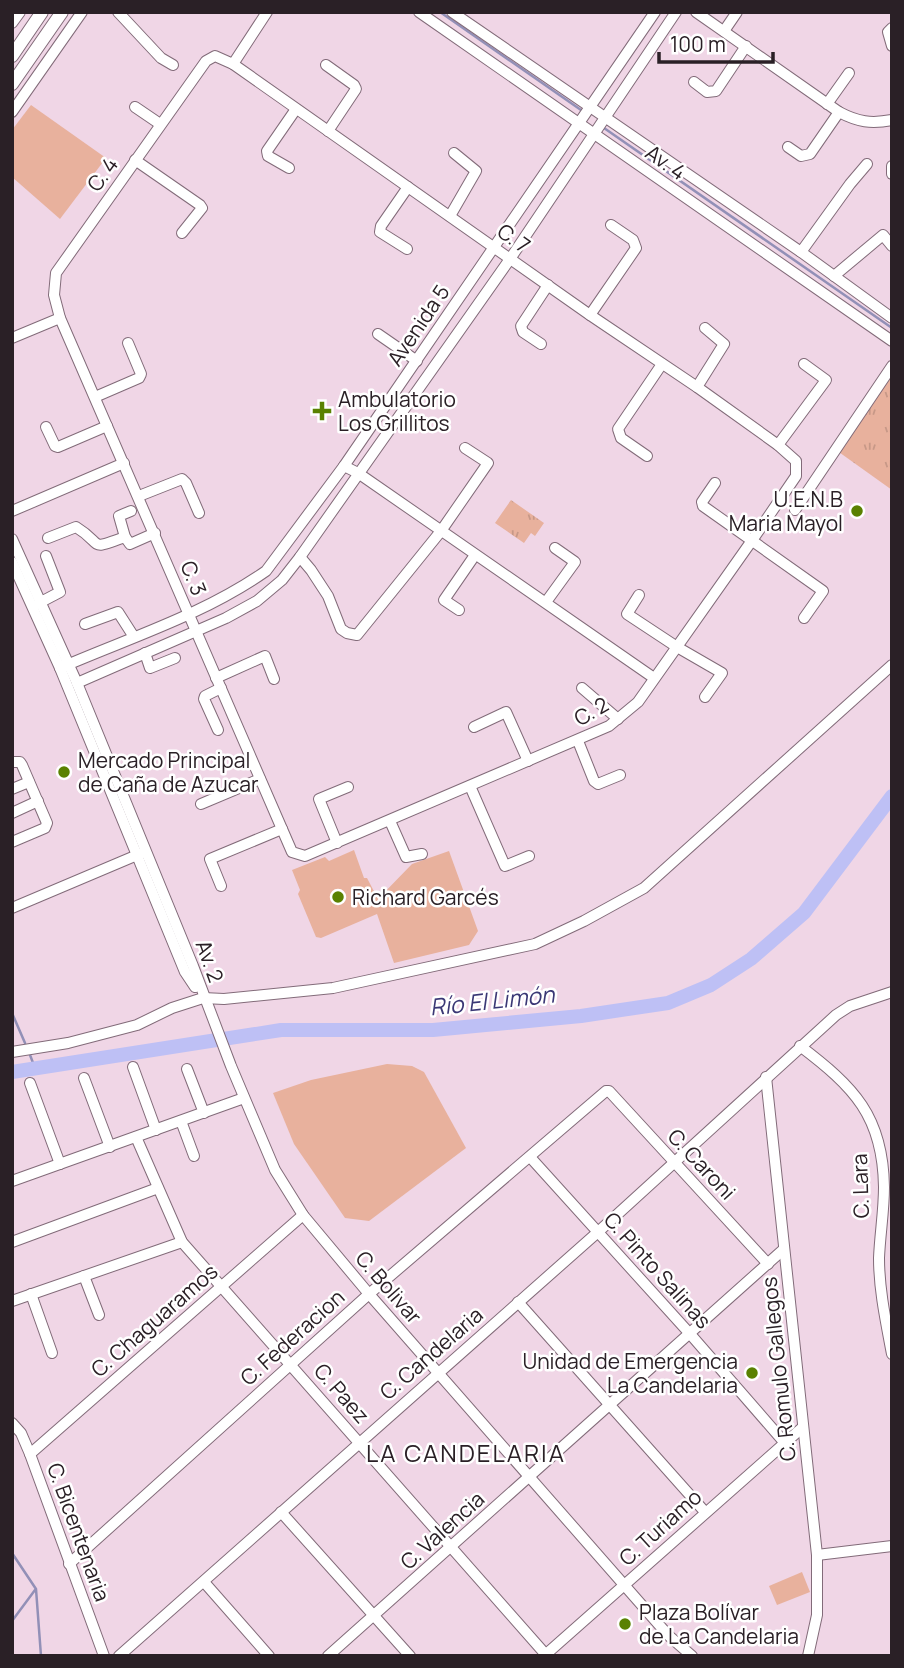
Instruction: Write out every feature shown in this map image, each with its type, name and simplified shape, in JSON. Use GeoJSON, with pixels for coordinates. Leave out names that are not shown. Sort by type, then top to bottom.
{"type":"FeatureCollection","features":[{"type":"Feature","properties":{"kind":"main road"},"geometry":{"type":"LineString","coordinates":[[12,56],[42,12]]}},
{"type":"Feature","properties":{"kind":"main road"},"geometry":{"type":"LineString","coordinates":[[12,84],[62,12]]}},
{"type":"Feature","properties":{"kind":"street"},"geometry":{"type":"LineString","coordinates":[[12,23],[20,12]]}},
{"type":"Feature","properties":{"kind":"street"},"geometry":{"type":"LineString","coordinates":[[12,111],[82,12]]}},
{"type":"Feature","properties":{"kind":"street"},"geometry":{"type":"LineString","coordinates":[[118,12],[161,58],[173,65]]}},
{"type":"Feature","properties":{"kind":"street"},"geometry":{"type":"LineString","coordinates":[[233,64],[267,12]]}},
{"type":"Feature","properties":{"kind":"street","name":"Av. 4"},"geometry":{"type":"LineString","coordinates":[[419,12],[892,341]]}},
{"type":"Feature","properties":{"kind":"street","name":"Av. 4"},"geometry":{"type":"LineString","coordinates":[[452,12],[801,252],[892,318]]}},
{"type":"Feature","properties":{"kind":"street","name":"Avenida 5"},"geometry":{"type":"LineString","coordinates":[[64,666],[188,615],[266,571],[344,467],[654,12]]}},
{"type":"Feature","properties":{"kind":"street","name":"Avenida 5"},"geometry":{"type":"LineString","coordinates":[[77,683],[226,618],[257,601],[282,580],[510,259],[676,12]]}},
{"type":"Feature","properties":{"kind":"street"},"geometry":{"type":"LineString","coordinates":[[696,12],[855,121],[871,124],[892,120]]}},
{"type":"Feature","properties":{"kind":"street"},"geometry":{"type":"LineString","coordinates":[[724,31],[737,12]]}},
{"type":"Feature","properties":{"kind":"street"},"geometry":{"type":"LineString","coordinates":[[892,28],[888,32],[892,46]]}},
{"type":"Feature","properties":{"kind":"street"},"geometry":{"type":"LineString","coordinates":[[694,82],[707,92],[716,90],[746,46]]}},
{"type":"Feature","properties":{"kind":"street","name":"C. 7"},"geometry":{"type":"LineString","coordinates":[[206,61],[215,56],[233,64],[697,387],[796,461]]}},
{"type":"Feature","properties":{"kind":"street","name":"C. 4"},"geometry":{"type":"LineString","coordinates":[[60,318],[54,295],[56,273],[206,61]]}},
{"type":"Feature","properties":{"kind":"street"},"geometry":{"type":"LineString","coordinates":[[326,65],[356,89],[328,131]]}},
{"type":"Feature","properties":{"kind":"street"},"geometry":{"type":"LineString","coordinates":[[827,104],[849,73]]}},
{"type":"Feature","properties":{"kind":"street"},"geometry":{"type":"LineString","coordinates":[[135,107],[160,124]]}},
{"type":"Feature","properties":{"kind":"street"},"geometry":{"type":"LineString","coordinates":[[289,169],[268,156],[267,152],[296,109]]}},
{"type":"Feature","properties":{"kind":"street"},"geometry":{"type":"LineString","coordinates":[[788,147],[801,156],[810,154],[839,112]]}},
{"type":"Feature","properties":{"kind":"street"},"geometry":{"type":"LineString","coordinates":[[450,216],[476,171],[454,153]]}},
{"type":"Feature","properties":{"kind":"street"},"geometry":{"type":"LineString","coordinates":[[135,160],[202,208],[182,233]]}},
{"type":"Feature","properties":{"kind":"street"},"geometry":{"type":"LineString","coordinates":[[801,252],[849,184],[867,164]]}},
{"type":"Feature","properties":{"kind":"street"},"geometry":{"type":"LineString","coordinates":[[892,166],[892,173]]}},
{"type":"Feature","properties":{"kind":"street"},"geometry":{"type":"LineString","coordinates":[[407,248],[380,232],[381,226],[408,187]]}},
{"type":"Feature","properties":{"kind":"street"},"geometry":{"type":"LineString","coordinates":[[590,315],[636,248],[634,240],[611,225]]}},
{"type":"Feature","properties":{"kind":"street"},"geometry":{"type":"LineString","coordinates":[[834,276],[883,235],[892,246]]}},
{"type":"Feature","properties":{"kind":"street"},"geometry":{"type":"LineString","coordinates":[[541,344],[523,332],[521,326],[548,285]]}},
{"type":"Feature","properties":{"kind":"street"},"geometry":{"type":"LineString","coordinates":[[12,338],[60,318]]}},
{"type":"Feature","properties":{"kind":"street","name":"C. 3"},"geometry":{"type":"LineString","coordinates":[[60,318],[292,852]]}},
{"type":"Feature","properties":{"kind":"street"},"geometry":{"type":"LineString","coordinates":[[697,387],[724,344],[705,328]]}},
{"type":"Feature","properties":{"kind":"street"},"geometry":{"type":"LineString","coordinates":[[378,334],[416,361]]}},
{"type":"Feature","properties":{"kind":"street"},"geometry":{"type":"LineString","coordinates":[[95,397],[139,378],[141,374],[128,343]]}},
{"type":"Feature","properties":{"kind":"street"},"geometry":{"type":"LineString","coordinates":[[648,456],[621,438],[618,429],[662,364]]}},
{"type":"Feature","properties":{"kind":"street"},"geometry":{"type":"LineString","coordinates":[[778,445],[826,380],[804,364]]}},
{"type":"Feature","properties":{"kind":"street"},"geometry":{"type":"LineString","coordinates":[[795,510],[892,366]]}},
{"type":"Feature","properties":{"kind":"street"},"geometry":{"type":"LineString","coordinates":[[47,427],[55,446],[58,447],[107,426]]}},
{"type":"Feature","properties":{"kind":"street"},"geometry":{"type":"LineString","coordinates":[[300,557],[312,570],[328,596],[341,629],[357,635],[441,531],[488,463],[465,448]]}},
{"type":"Feature","properties":{"kind":"street","name":"C. 2"},"geometry":{"type":"LineString","coordinates":[[292,852],[304,856],[337,843],[610,726],[638,702],[677,648],[796,476],[796,461]]}},
{"type":"Feature","properties":{"kind":"street"},"geometry":{"type":"LineString","coordinates":[[12,511],[124,463]]}},
{"type":"Feature","properties":{"kind":"street"},"geometry":{"type":"LineString","coordinates":[[344,467],[358,473],[654,678]]}},
{"type":"Feature","properties":{"kind":"street"},"geometry":{"type":"LineString","coordinates":[[139,496],[182,479],[199,513]]}},
{"type":"Feature","properties":{"kind":"street"},"geometry":{"type":"LineString","coordinates":[[715,483],[702,502],[703,506],[823,591],[804,618]]}},
{"type":"Feature","properties":{"kind":"street"},"geometry":{"type":"LineString","coordinates":[[131,511],[119,516],[130,544],[155,533]]}},
{"type":"Feature","properties":{"kind":"street"},"geometry":{"type":"LineString","coordinates":[[48,538],[76,527],[96,546],[125,537]]}},
{"type":"Feature","properties":{"kind":"street","name":"Av. 2"},"geometry":{"type":"LineString","coordinates":[[12,539],[140,853],[193,966],[203,998]]}},
{"type":"Feature","properties":{"kind":"street"},"geometry":{"type":"LineString","coordinates":[[546,602],[575,562],[555,548]]}},
{"type":"Feature","properties":{"kind":"street"},"geometry":{"type":"LineString","coordinates":[[459,610],[444,600],[475,555]]}},
{"type":"Feature","properties":{"kind":"street"},"geometry":{"type":"LineString","coordinates":[[39,603],[60,592],[46,556]]}},
{"type":"Feature","properties":{"kind":"street","name":"Av. 2"},"geometry":{"type":"LineString","coordinates":[[12,562],[64,666],[77,683],[185,972],[203,998]]}},
{"type":"Feature","properties":{"kind":"street"},"geometry":{"type":"LineString","coordinates":[[639,595],[628,614],[677,648],[722,673],[705,697]]}},
{"type":"Feature","properties":{"kind":"street"},"geometry":{"type":"LineString","coordinates":[[85,624],[117,612],[134,637]]}},
{"type":"Feature","properties":{"kind":"street"},"geometry":{"type":"LineString","coordinates":[[145,653],[150,668],[175,658]]}},
{"type":"Feature","properties":{"kind":"street"},"geometry":{"type":"LineString","coordinates":[[218,730],[204,699],[218,683],[265,656],[274,679]]}},
{"type":"Feature","properties":{"kind":"street"},"geometry":{"type":"LineString","coordinates":[[12,1052],[68,1043],[137,1025],[172,1008],[203,998],[224,999],[333,988],[535,944],[644,888],[892,664]]}},
{"type":"Feature","properties":{"kind":"street"},"geometry":{"type":"LineString","coordinates":[[582,688],[618,719]]}},
{"type":"Feature","properties":{"kind":"street"},"geometry":{"type":"LineString","coordinates":[[474,727],[506,712],[528,761]]}},
{"type":"Feature","properties":{"kind":"street"},"geometry":{"type":"LineString","coordinates":[[578,741],[594,781],[598,784],[620,775]]}},
{"type":"Feature","properties":{"kind":"street"},"geometry":{"type":"LineString","coordinates":[[12,762],[20,762],[22,765],[47,823],[45,828],[12,842]]}},
{"type":"Feature","properties":{"kind":"street"},"geometry":{"type":"LineString","coordinates":[[201,804],[260,779]]}},
{"type":"Feature","properties":{"kind":"street"},"geometry":{"type":"LineString","coordinates":[[12,789],[29,782]]}},
{"type":"Feature","properties":{"kind":"street"},"geometry":{"type":"LineString","coordinates":[[470,786],[505,866],[529,856]]}},
{"type":"Feature","properties":{"kind":"street"},"geometry":{"type":"LineString","coordinates":[[337,843],[318,799],[348,787]]}},
{"type":"Feature","properties":{"kind":"street"},"geometry":{"type":"LineString","coordinates":[[12,813],[38,801]]}},
{"type":"Feature","properties":{"kind":"street"},"geometry":{"type":"LineString","coordinates":[[390,821],[406,858],[422,854]]}},
{"type":"Feature","properties":{"kind":"street"},"geometry":{"type":"LineString","coordinates":[[221,886],[210,859],[282,829]]}},
{"type":"Feature","properties":{"kind":"street"},"geometry":{"type":"LineString","coordinates":[[12,908],[140,853]]}},
{"type":"Feature","properties":{"kind":"street"},"geometry":{"type":"LineString","coordinates":[[172,1008],[188,990],[185,972]]}},
{"type":"Feature","properties":{"kind":"street"},"geometry":{"type":"LineString","coordinates":[[766,1077],[836,1015],[850,1006],[892,992]]}},
{"type":"Feature","properties":{"kind":"street","name":"C. Bolivar"},"geometry":{"type":"LineString","coordinates":[[203,998],[275,1170],[303,1215],[668,1635],[692,1656]]}},
{"type":"Feature","properties":{"kind":"street","name":"C. Lara"},"geometry":{"type":"LineString","coordinates":[[800,1046],[848,1087],[870,1116],[876,1132],[884,1186],[880,1281],[892,1354]]}},
{"type":"Feature","properties":{"kind":"street"},"geometry":{"type":"LineString","coordinates":[[133,1067],[156,1130]]}},
{"type":"Feature","properties":{"kind":"street"},"geometry":{"type":"LineString","coordinates":[[187,1069],[204,1113]]}},
{"type":"Feature","properties":{"kind":"street"},"geometry":{"type":"LineString","coordinates":[[84,1077],[110,1147]]}},
{"type":"Feature","properties":{"kind":"street","name":"C. Candelaria"},"geometry":{"type":"LineString","coordinates":[[119,1656],[598,1232],[766,1077]]}},
{"type":"Feature","properties":{"kind":"street","name":"C. Romulo Gallegos"},"geometry":{"type":"LineString","coordinates":[[766,1077],[817,1556],[817,1615],[808,1656]]}},
{"type":"Feature","properties":{"kind":"street"},"geometry":{"type":"LineString","coordinates":[[30,1083],[60,1164]]}},
{"type":"Feature","properties":{"kind":"street","name":"C. Caroni"},"geometry":{"type":"LineString","coordinates":[[609,1091],[768,1264]]}},
{"type":"Feature","properties":{"kind":"street","name":"C. Federacion"},"geometry":{"type":"LineString","coordinates":[[69,1564],[369,1294],[609,1091]]}},
{"type":"Feature","properties":{"kind":"street"},"geometry":{"type":"LineString","coordinates":[[12,1181],[244,1098]]}},
{"type":"Feature","properties":{"kind":"street"},"geometry":{"type":"LineString","coordinates":[[181,1121],[194,1156]]}},
{"type":"Feature","properties":{"kind":"street","name":"C. Paez"},"geometry":{"type":"LineString","coordinates":[[136,1138],[182,1242],[546,1655]]}},
{"type":"Feature","properties":{"kind":"street","name":"C. Pinto Salinas"},"geometry":{"type":"LineString","coordinates":[[530,1157],[784,1442]]}},
{"type":"Feature","properties":{"kind":"street"},"geometry":{"type":"LineString","coordinates":[[12,1241],[158,1188]]}},
{"type":"Feature","properties":{"kind":"street","name":"C. Chaguaramos"},"geometry":{"type":"LineString","coordinates":[[30,1454],[303,1215]]}},
{"type":"Feature","properties":{"kind":"street"},"geometry":{"type":"LineString","coordinates":[[12,1301],[182,1242]]}},
{"type":"Feature","properties":{"kind":"street","name":"C. Valencia"},"geometry":{"type":"LineString","coordinates":[[328,1656],[691,1335],[784,1249]]}},
{"type":"Feature","properties":{"kind":"street"},"geometry":{"type":"LineString","coordinates":[[84,1276],[99,1315]]}},
{"type":"Feature","properties":{"kind":"street"},"geometry":{"type":"LineString","coordinates":[[31,1294],[52,1353]]}},
{"type":"Feature","properties":{"kind":"street"},"geometry":{"type":"LineString","coordinates":[[518,1302],[705,1512]]}},
{"type":"Feature","properties":{"kind":"street","name":"C. Bicentenaria"},"geometry":{"type":"LineString","coordinates":[[12,1423],[21,1433],[30,1454],[104,1656]]}},
{"type":"Feature","properties":{"kind":"street","name":"C. Turiamo"},"geometry":{"type":"LineString","coordinates":[[546,1655],[803,1427]]}},
{"type":"Feature","properties":{"kind":"street"},"geometry":{"type":"LineString","coordinates":[[281,1512],[410,1656]]}},
{"type":"Feature","properties":{"kind":"street"},"geometry":{"type":"LineString","coordinates":[[817,1556],[892,1546]]}},
{"type":"Feature","properties":{"kind":"street"},"geometry":{"type":"LineString","coordinates":[[204,1582],[269,1656]]}},
{"type":"Feature","properties":{"kind":"green space"},"geometry":{"type":"Polygon","coordinates":[[[31,105],[106,158],[60,219],[12,177],[12,130],[31,105]]]}},
{"type":"Feature","properties":{"kind":"green space"},"geometry":{"type":"Polygon","coordinates":[[[892,366],[892,490],[836,450],[892,366]]]}},
{"type":"Feature","properties":{"kind":"green space"},"geometry":{"type":"Polygon","coordinates":[[[511,500],[544,523],[535,536],[531,533],[524,543],[495,523],[511,500]]]}},
{"type":"Feature","properties":{"kind":"green space"},"geometry":{"type":"Polygon","coordinates":[[[354,850],[364,878],[367,878],[378,899],[412,864],[449,851],[478,931],[469,945],[394,963],[377,914],[321,938],[316,937],[298,894],[300,890],[292,870],[325,857],[329,861],[354,850]]]}},
{"type":"Feature","properties":{"kind":"green space"},"geometry":{"type":"Polygon","coordinates":[[[387,1064],[412,1066],[424,1072],[466,1148],[369,1221],[345,1218],[294,1144],[273,1093],[311,1080],[387,1064]]]}},
{"type":"Feature","properties":{"kind":"green space"},"geometry":{"type":"Polygon","coordinates":[[[802,1572],[810,1592],[777,1605],[769,1586],[802,1572]]]}},
{"type":"Feature","properties":{"kind":"waterway"},"geometry":{"type":"LineString","coordinates":[[440,12],[581,110]]}},
{"type":"Feature","properties":{"kind":"waterway"},"geometry":{"type":"LineString","coordinates":[[604,128],[892,328]]}},
{"type":"Feature","properties":{"kind":"waterway","name":"Río El Limón"},"geometry":{"type":"LineString","coordinates":[[12,1072],[281,1030],[433,1030],[581,1016],[668,1003],[711,985],[751,959],[804,913],[892,796]]}},
{"type":"Feature","properties":{"kind":"waterway"},"geometry":{"type":"LineString","coordinates":[[12,1013],[25,1043]]}},
{"type":"Feature","properties":{"kind":"waterway"},"geometry":{"type":"LineString","coordinates":[[30,1055],[35,1068]]}},
{"type":"Feature","properties":{"kind":"waterway"},"geometry":{"type":"LineString","coordinates":[[12,1553],[36,1589],[41,1656]]}},
{"type":"Feature","properties":{"kind":"waterway"},"geometry":{"type":"LineString","coordinates":[[12,1621],[35,1590]]}},
{"type":"Feature","properties":{"kind":"place","name":"Ambulatorio Los Grillitos"},"geometry":{"type":"Point","coordinates":[322,411]}},
{"type":"Feature","properties":{"kind":"place","name":"U.E.N.B Maria Mayol"},"geometry":{"type":"Point","coordinates":[857,511]}},
{"type":"Feature","properties":{"kind":"place","name":"Mercado Principal de Caña de Azucar"},"geometry":{"type":"Point","coordinates":[64,772]}},
{"type":"Feature","properties":{"kind":"place","name":"Richard Garcés"},"geometry":{"type":"Point","coordinates":[338,897]}},
{"type":"Feature","properties":{"kind":"place","name":"Unidad de Emergencia La Candelaria"},"geometry":{"type":"Point","coordinates":[752,1373]}},
{"type":"Feature","properties":{"kind":"place","name":"Plaza Bolívar de La Candelaria"},"geometry":{"type":"Point","coordinates":[625,1624]}},
{"type":"Feature","properties":{"kind":"district","name":"LA CANDELARIA"},"geometry":{"type":"Point","coordinates":[466,1452]}}]}
